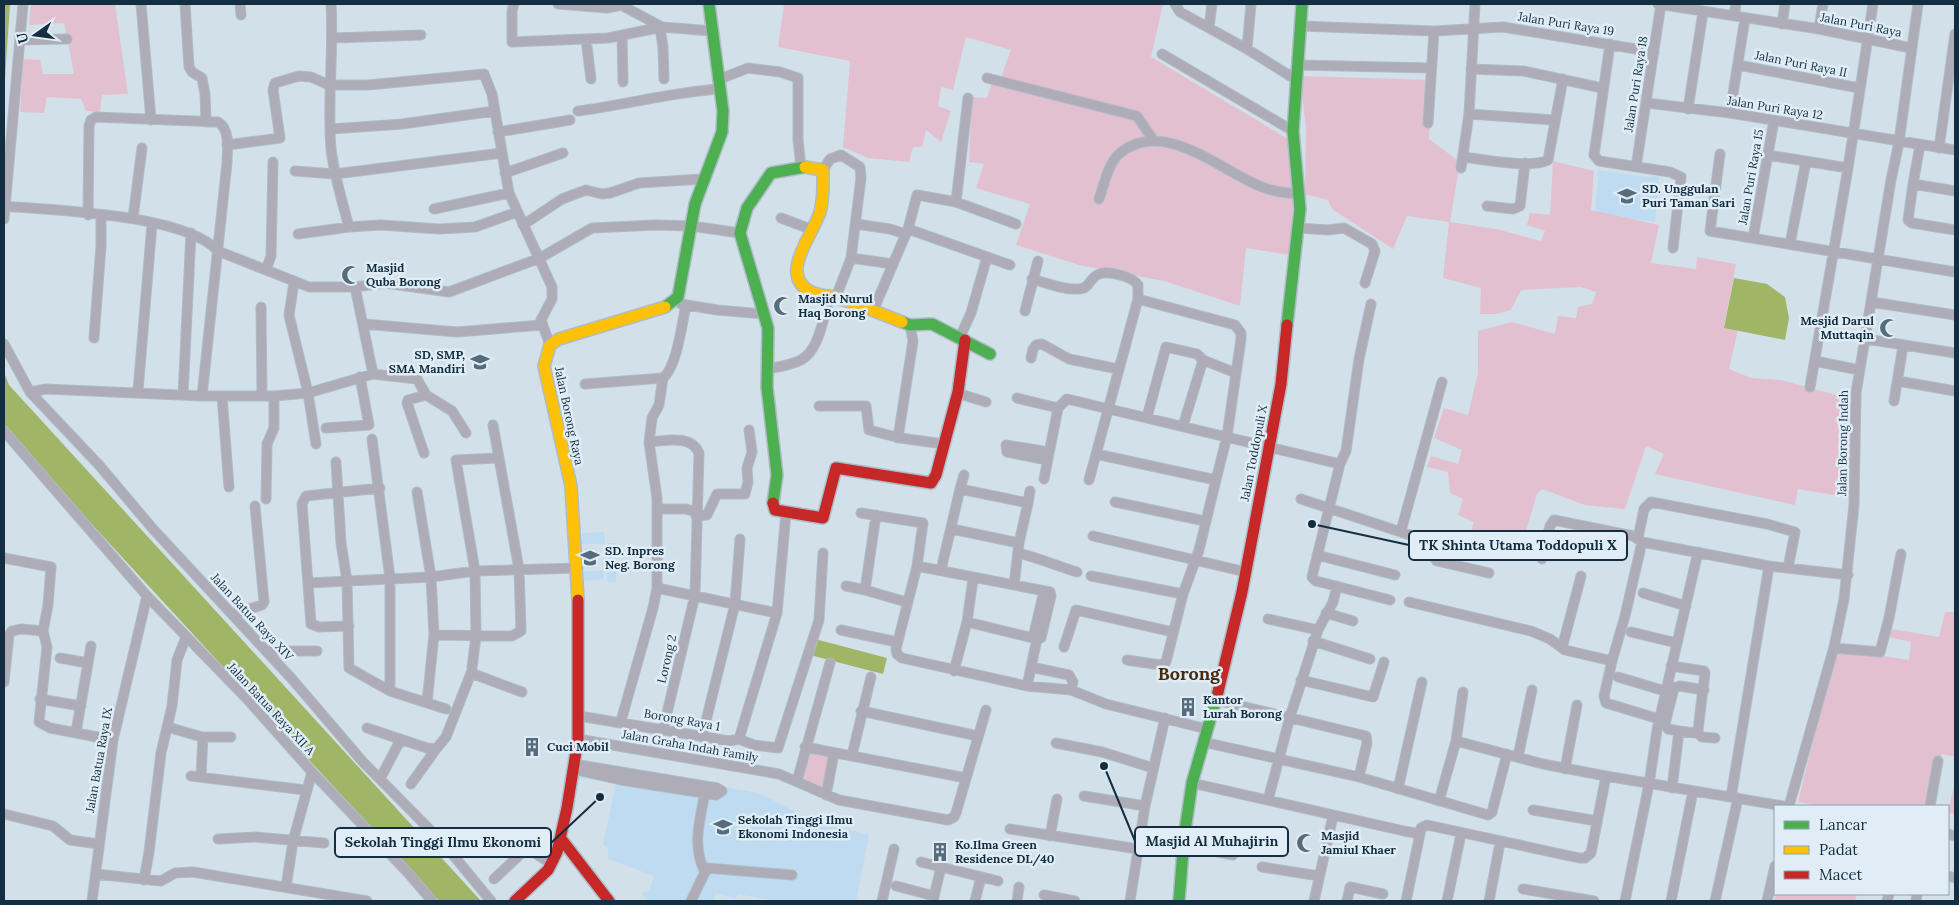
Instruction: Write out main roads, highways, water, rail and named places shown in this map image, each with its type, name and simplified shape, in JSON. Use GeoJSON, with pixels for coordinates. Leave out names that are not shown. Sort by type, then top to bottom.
{"type":"FeatureCollection","features":[{"type":"Feature","properties":{"kind":"place","name":"SD. Unggulan Puri Taman Sari"},"geometry":{"type":"Point","coordinates":[1627,196]}},
{"type":"Feature","properties":{"kind":"place","name":"Masjid Quba Borong"},"geometry":{"type":"Point","coordinates":[351,275]}},
{"type":"Feature","properties":{"kind":"place","name":"Masjid Nurul Haq Borong"},"geometry":{"type":"Point","coordinates":[783,306]}},
{"type":"Feature","properties":{"kind":"place","name":"Mesjid Darul Muttaqin"},"geometry":{"type":"Point","coordinates":[1889,328]}},
{"type":"Feature","properties":{"kind":"place","name":"SD, SMP, SMA Mandiri"},"geometry":{"type":"Point","coordinates":[480,362]}},
{"type":"Feature","properties":{"kind":"place","name":"TK Shinta Utama Toddopuli X"},"geometry":{"type":"Point","coordinates":[1312,524]}},
{"type":"Feature","properties":{"kind":"place","name":"SD. Inpres Neg. Borong"},"geometry":{"type":"Point","coordinates":[590,558]}},
{"type":"Feature","properties":{"kind":"place","name":"Kantor Lurah Borong"},"geometry":{"type":"Point","coordinates":[1188,707]}},
{"type":"Feature","properties":{"kind":"place","name":"Cuci Mobil"},"geometry":{"type":"Point","coordinates":[532,747]}},
{"type":"Feature","properties":{"kind":"place","name":"Masjid Al Muhajirin"},"geometry":{"type":"Point","coordinates":[1104,766]}},
{"type":"Feature","properties":{"kind":"place","name":"Sekolah Tinggi Ilmu Ekonomi"},"geometry":{"type":"Point","coordinates":[600,797]}},
{"type":"Feature","properties":{"kind":"place","name":"Sekolah Tinggi Ilmu Ekonomi Indonesia"},"geometry":{"type":"Point","coordinates":[723,827]}},
{"type":"Feature","properties":{"kind":"place","name":"Masjid Jamiul Khaer"},"geometry":{"type":"Point","coordinates":[1306,843]}},
{"type":"Feature","properties":{"kind":"place","name":"Ko.Ilma Green Residence DL/40"},"geometry":{"type":"Point","coordinates":[940,852]}},
{"type":"Feature","properties":{"kind":"district","name":"Borong"},"geometry":{"type":"Point","coordinates":[1189,674]}}]}
